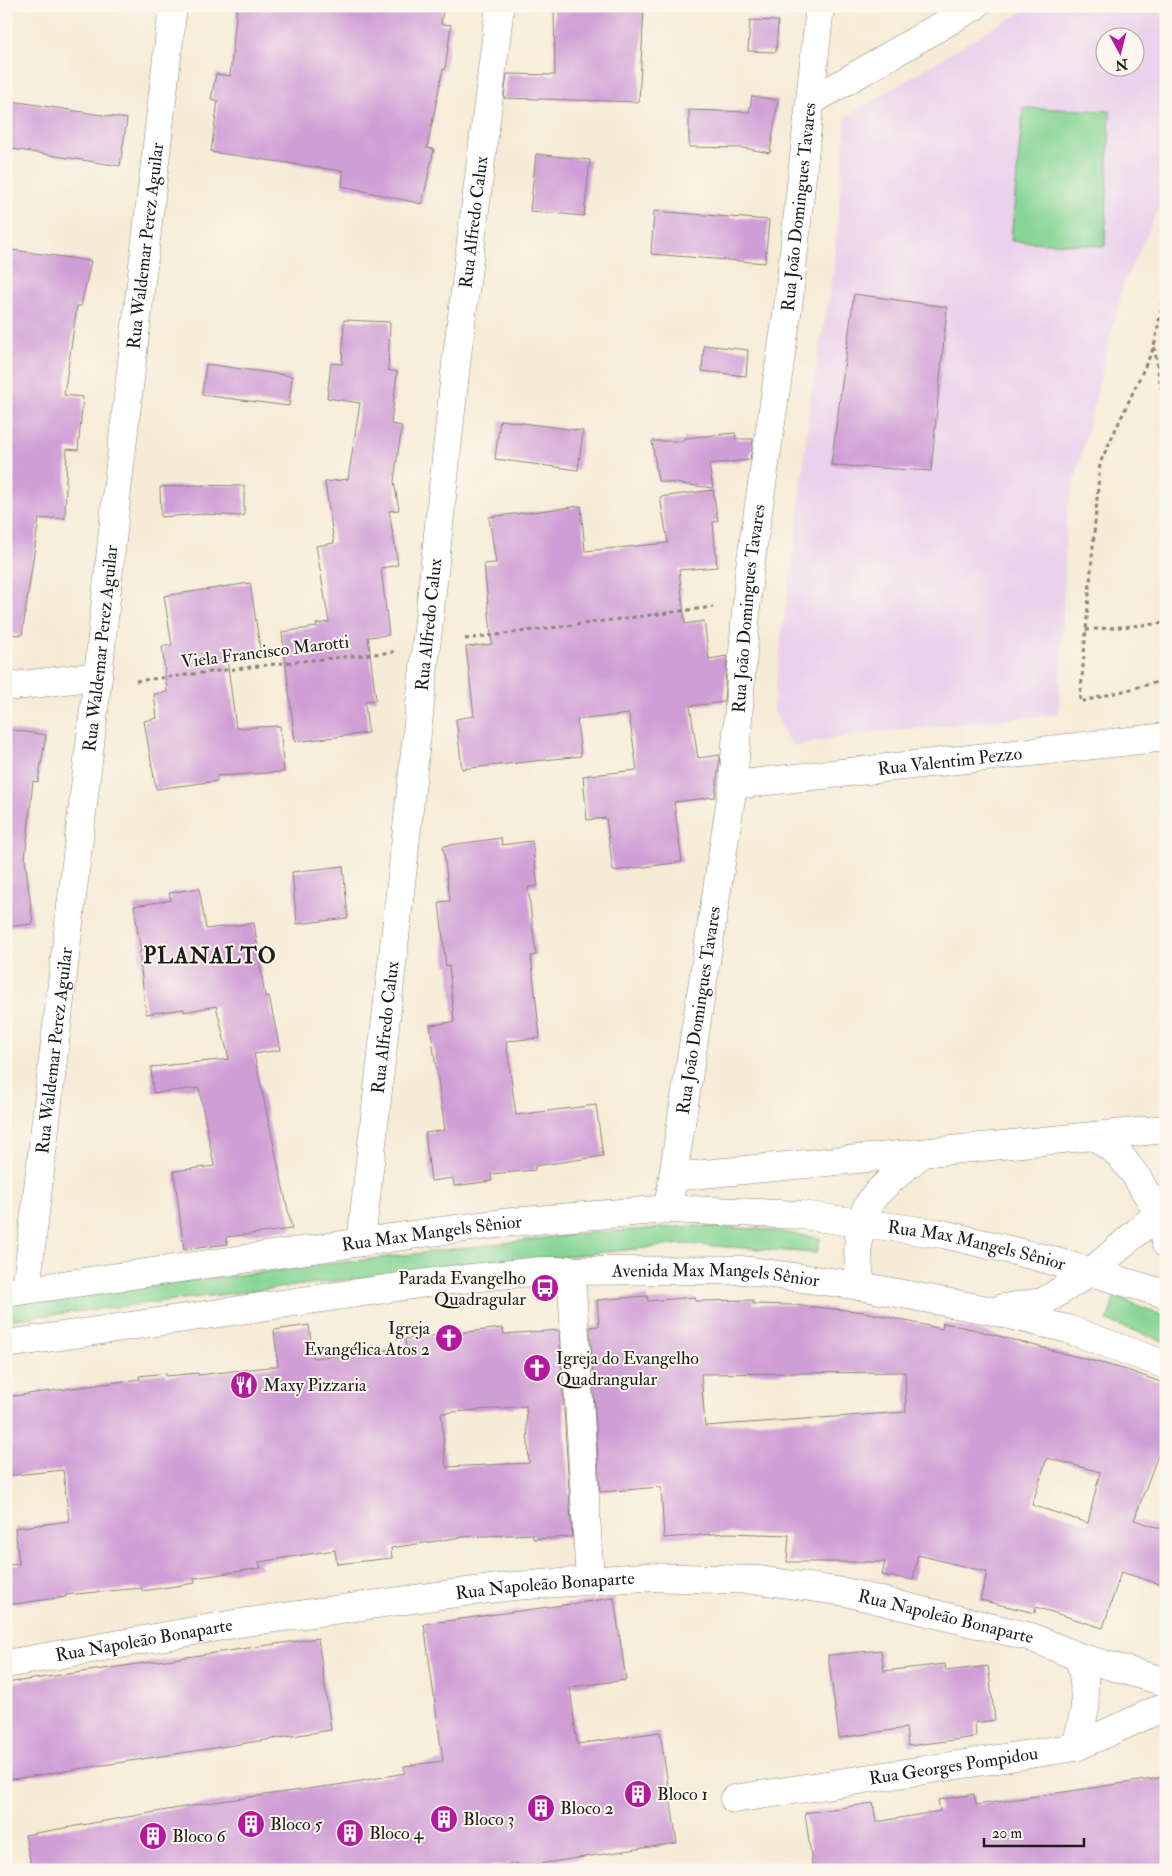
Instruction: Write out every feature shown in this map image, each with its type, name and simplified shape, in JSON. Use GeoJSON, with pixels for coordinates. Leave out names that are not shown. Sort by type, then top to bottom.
{"type":"FeatureCollection","features":[{"type":"Feature","properties":{"kind":"street","name":"Rua Waldemar Perez Aguilar"},"geometry":{"type":"LineString","coordinates":[[16,1291],[98,676],[173,6]]}},
{"type":"Feature","properties":{"kind":"street","name":"Rua Alfredo Calux"},"geometry":{"type":"LineString","coordinates":[[361,1242],[456,364],[500,6]]}},
{"type":"Feature","properties":{"kind":"street","name":"Rua João Domingues Tavares"},"geometry":{"type":"LineString","coordinates":[[668,1209],[733,785],[749,573],[788,307],[820,6]]}},
{"type":"Feature","properties":{"kind":"street"},"geometry":{"type":"LineString","coordinates":[[810,102],[976,6]]}},
{"type":"Feature","properties":{"kind":"street"},"geometry":{"type":"LineString","coordinates":[[6,687],[98,676]]}},
{"type":"Feature","properties":{"kind":"street","name":"Rua Valentim Pezzo"},"geometry":{"type":"LineString","coordinates":[[733,785],[1166,737]]}},
{"type":"Feature","properties":{"kind":"street"},"geometry":{"type":"LineString","coordinates":[[673,1177],[1166,1129]]}},
{"type":"Feature","properties":{"kind":"street"},"geometry":{"type":"LineString","coordinates":[[1094,1136],[1119,1154],[1162,1210],[1166,1244]]}},
{"type":"Feature","properties":{"kind":"street","name":"Rua Max Mangels Sênior"},"geometry":{"type":"LineString","coordinates":[[922,1153],[875,1195],[866,1208],[858,1241],[860,1286],[988,1310],[1068,1330],[1166,1365]]}},
{"type":"Feature","properties":{"kind":"street","name":"Rua Max Mangels Sênior"},"geometry":{"type":"LineString","coordinates":[[16,1291],[512,1222],[668,1209],[801,1215],[943,1234],[1092,1271],[1166,1294]]}},
{"type":"Feature","properties":{"kind":"street","name":"Rua Max Mangels Sênior"},"geometry":{"type":"LineString","coordinates":[[988,1310],[1043,1302],[1092,1271],[1162,1210]]}},
{"type":"Feature","properties":{"kind":"street"},"geometry":{"type":"LineString","coordinates":[[6,1344],[440,1281],[541,1271],[571,1270],[590,1580]]}},
{"type":"Feature","properties":{"kind":"street","name":"Avenida Max Mangels Sênior"},"geometry":{"type":"LineString","coordinates":[[571,1270],[743,1270],[860,1286]]}},
{"type":"Feature","properties":{"kind":"street","name":"Rua Napoleão Bonaparte"},"geometry":{"type":"LineString","coordinates":[[6,1664],[240,1623],[505,1587],[644,1577],[759,1580],[845,1592],[1031,1637],[1079,1657],[1166,1682]]}},
{"type":"Feature","properties":{"kind":"street"},"geometry":{"type":"LineString","coordinates":[[1076,1747],[1085,1709],[1084,1679],[1079,1657]]}},
{"type":"Feature","properties":{"kind":"street","name":"Rua Georges Pompidou"},"geometry":{"type":"LineString","coordinates":[[734,1799],[1076,1747],[1126,1726],[1166,1706]]}},
{"type":"Feature","properties":{"kind":"path"},"geometry":{"type":"LineString","coordinates":[[1166,286],[1154,347],[1100,464],[1080,702],[1166,680]]}},
{"type":"Feature","properties":{"kind":"path"},"geometry":{"type":"LineString","coordinates":[[1154,347],[1166,416]]}},
{"type":"Feature","properties":{"kind":"path"},"geometry":{"type":"LineString","coordinates":[[465,639],[713,607]]}},
{"type":"Feature","properties":{"kind":"path"},"geometry":{"type":"LineString","coordinates":[[1086,630],[1166,623]]}},
{"type":"Feature","properties":{"kind":"path","name":"Viela Francisco Marotti"},"geometry":{"type":"LineString","coordinates":[[136,681],[398,651]]}},
{"type":"Feature","properties":{"kind":"shaded area"},"geometry":{"type":"Polygon","coordinates":[[[1036,6],[1166,6],[1166,194],[1124,283],[1067,512],[1059,714],[858,734],[794,746],[784,733],[773,708],[797,531],[810,401],[833,275],[846,117],[999,24],[1036,6]]]}},
{"type":"Feature","properties":{"kind":"green space"},"geometry":{"type":"Polygon","coordinates":[[[1023,108],[1110,111],[1105,246],[1011,241],[1023,108]]]}},
{"type":"Feature","properties":{"kind":"green space"},"geometry":{"type":"Polygon","coordinates":[[[692,1226],[760,1229],[820,1238],[817,1253],[683,1244],[396,1274],[6,1320],[6,1303],[586,1233],[692,1226]]]}},
{"type":"Feature","properties":{"kind":"green space"},"geometry":{"type":"Polygon","coordinates":[[[1115,1296],[1166,1317],[1166,1342],[1107,1321],[1115,1296]]]}},
{"type":"Feature","properties":{"kind":"building"},"geometry":{"type":"Polygon","coordinates":[[[237,6],[444,6],[441,24],[451,25],[445,70],[443,69],[427,148],[434,149],[422,204],[342,186],[343,171],[211,152],[218,101],[211,99],[216,74],[230,76],[237,6]]]}},
{"type":"Feature","properties":{"kind":"building"},"geometry":{"type":"Polygon","coordinates":[[[644,8],[639,102],[504,98],[507,74],[555,75],[554,9],[644,8]]]}},
{"type":"Feature","properties":{"kind":"building"},"geometry":{"type":"Polygon","coordinates":[[[750,20],[778,21],[776,52],[748,51],[750,20]]]}},
{"type":"Feature","properties":{"kind":"building"},"geometry":{"type":"Polygon","coordinates":[[[752,96],[778,100],[770,153],[743,148],[689,147],[689,110],[749,112],[752,96]]]}},
{"type":"Feature","properties":{"kind":"building"},"geometry":{"type":"Polygon","coordinates":[[[6,100],[127,119],[120,166],[6,148],[6,100]]]}},
{"type":"Feature","properties":{"kind":"building"},"geometry":{"type":"Polygon","coordinates":[[[536,154],[590,160],[584,216],[530,211],[536,154]]]}},
{"type":"Feature","properties":{"kind":"building"},"geometry":{"type":"Polygon","coordinates":[[[654,211],[769,220],[765,263],[651,254],[654,211]]]}},
{"type":"Feature","properties":{"kind":"building"},"geometry":{"type":"Polygon","coordinates":[[[6,249],[91,261],[81,306],[77,306],[64,395],[83,397],[78,450],[67,449],[65,518],[39,519],[22,635],[6,634],[6,249]]]}},
{"type":"Feature","properties":{"kind":"building"},"geometry":{"type":"Polygon","coordinates":[[[854,294],[947,307],[931,471],[831,465],[854,294]]]}},
{"type":"Feature","properties":{"kind":"building"},"geometry":{"type":"Polygon","coordinates":[[[344,320],[390,322],[388,370],[397,372],[391,424],[402,426],[394,481],[399,510],[389,511],[398,565],[381,568],[389,635],[368,637],[376,700],[365,701],[368,733],[295,742],[282,632],[317,627],[316,624],[329,622],[316,546],[334,543],[325,482],[348,479],[360,403],[327,398],[331,363],[342,364],[344,320]]]}},
{"type":"Feature","properties":{"kind":"building"},"geometry":{"type":"Polygon","coordinates":[[[704,345],[748,350],[746,376],[702,371],[704,345]]]}},
{"type":"Feature","properties":{"kind":"building"},"geometry":{"type":"Polygon","coordinates":[[[206,364],[292,376],[289,406],[202,395],[206,364]]]}},
{"type":"Feature","properties":{"kind":"building"},"geometry":{"type":"Polygon","coordinates":[[[500,420],[583,431],[578,470],[495,459],[500,420]]]}},
{"type":"Feature","properties":{"kind":"building"},"geometry":{"type":"Polygon","coordinates":[[[735,433],[736,439],[753,439],[750,460],[709,464],[713,488],[658,481],[652,441],[684,441],[684,438],[735,433]]]}},
{"type":"Feature","properties":{"kind":"building"},"geometry":{"type":"Polygon","coordinates":[[[194,485],[244,486],[244,516],[203,514],[161,517],[160,487],[194,485]]]}},
{"type":"Feature","properties":{"kind":"building"},"geometry":{"type":"Polygon","coordinates":[[[713,490],[718,521],[713,522],[717,567],[679,570],[685,624],[704,621],[709,659],[727,656],[724,702],[690,706],[698,758],[720,755],[715,797],[674,802],[682,862],[613,871],[606,818],[587,820],[583,776],[637,770],[629,714],[577,720],[581,756],[462,769],[456,719],[474,716],[466,647],[492,644],[484,564],[496,563],[489,517],[581,506],[585,551],[668,543],[660,497],[713,490]]]}},
{"type":"Feature","properties":{"kind":"building"},"geometry":{"type":"Polygon","coordinates":[[[250,583],[261,654],[227,659],[236,728],[280,726],[284,772],[217,776],[217,781],[156,789],[144,721],[157,718],[154,694],[167,692],[162,646],[172,645],[164,596],[250,583]]]}},
{"type":"Feature","properties":{"kind":"building"},"geometry":{"type":"Polygon","coordinates":[[[6,729],[46,735],[38,782],[33,781],[25,859],[33,924],[6,927],[6,729]]]}},
{"type":"Feature","properties":{"kind":"building"},"geometry":{"type":"Polygon","coordinates":[[[501,838],[502,845],[532,841],[538,886],[528,887],[536,955],[531,956],[540,1038],[506,1041],[516,1115],[596,1105],[603,1156],[535,1166],[535,1170],[491,1174],[492,1181],[454,1186],[453,1178],[431,1181],[425,1133],[445,1130],[430,1025],[454,1022],[449,965],[446,966],[439,902],[450,901],[443,846],[501,838]]]}},
{"type":"Feature","properties":{"kind":"building"},"geometry":{"type":"Polygon","coordinates":[[[343,866],[348,918],[297,924],[292,872],[343,866]]]}},
{"type":"Feature","properties":{"kind":"building"},"geometry":{"type":"Polygon","coordinates":[[[199,888],[206,929],[254,923],[265,997],[269,996],[280,1050],[254,1054],[292,1229],[226,1237],[227,1244],[184,1250],[174,1171],[214,1166],[199,1088],[153,1093],[151,1067],[229,1059],[216,1006],[184,1012],[184,1009],[146,1014],[139,952],[141,952],[134,906],[171,900],[169,893],[199,888]]]}},
{"type":"Feature","properties":{"kind":"building"},"geometry":{"type":"Polygon","coordinates":[[[647,1296],[648,1301],[695,1297],[696,1301],[753,1300],[753,1304],[794,1305],[865,1312],[942,1329],[943,1323],[1127,1370],[1166,1384],[1166,1433],[1134,1520],[1166,1530],[1166,1586],[1121,1572],[1103,1628],[1036,1607],[1035,1613],[980,1600],[987,1572],[918,1555],[913,1580],[882,1575],[885,1562],[787,1562],[789,1535],[727,1533],[664,1538],[661,1487],[600,1492],[590,1327],[599,1326],[597,1300],[647,1296]],[[905,1372],[701,1374],[705,1426],[906,1412],[905,1372]],[[1047,1458],[1032,1505],[1088,1523],[1100,1472],[1047,1458]]]}},
{"type":"Feature","properties":{"kind":"building"},"geometry":{"type":"Polygon","coordinates":[[[309,1325],[313,1358],[406,1348],[405,1339],[503,1328],[504,1334],[559,1330],[572,1537],[533,1539],[533,1534],[462,1537],[391,1548],[392,1558],[337,1564],[335,1550],[259,1562],[261,1568],[194,1578],[195,1583],[142,1591],[142,1588],[65,1595],[66,1597],[6,1605],[6,1565],[19,1564],[15,1528],[69,1521],[63,1470],[6,1476],[6,1397],[140,1379],[139,1376],[166,1373],[166,1376],[198,1373],[198,1375],[278,1366],[274,1330],[309,1325]],[[526,1406],[441,1413],[446,1467],[529,1463],[526,1406]]]}},
{"type":"Feature","properties":{"kind":"building"},"geometry":{"type":"Polygon","coordinates":[[[614,1598],[626,1680],[570,1687],[577,1744],[660,1732],[677,1843],[518,1867],[517,1863],[470,1870],[32,1870],[25,1835],[207,1803],[344,1784],[405,1773],[404,1766],[443,1761],[424,1624],[614,1598]]]}},
{"type":"Feature","properties":{"kind":"building"},"geometry":{"type":"Polygon","coordinates":[[[318,1638],[331,1730],[6,1780],[6,1683],[318,1638]]]}},
{"type":"Feature","properties":{"kind":"building"},"geometry":{"type":"Polygon","coordinates":[[[881,1650],[884,1671],[945,1664],[946,1671],[988,1666],[995,1720],[975,1723],[976,1737],[908,1746],[906,1728],[839,1738],[828,1655],[881,1650]]]}},
{"type":"Feature","properties":{"kind":"building"},"geometry":{"type":"Polygon","coordinates":[[[1166,1777],[1166,1870],[813,1870],[805,1813],[873,1803],[876,1822],[940,1811],[938,1800],[974,1794],[976,1805],[1166,1777]]]}},
{"type":"Feature","properties":{"kind":"place","name":"Parada Evangelho Quadragular"},"geometry":{"type":"Point","coordinates":[545,1288]}},
{"type":"Feature","properties":{"kind":"place","name":"Igreja Evangélica Atos 2"},"geometry":{"type":"Point","coordinates":[449,1338]}},
{"type":"Feature","properties":{"kind":"place","name":"Igreja do Evangelho Quadrangular"},"geometry":{"type":"Point","coordinates":[537,1368]}},
{"type":"Feature","properties":{"kind":"place","name":"Maxy Pizzaria"},"geometry":{"type":"Point","coordinates":[244,1385]}},
{"type":"Feature","properties":{"kind":"place","name":"Bloco 1"},"geometry":{"type":"Point","coordinates":[638,1794]}},
{"type":"Feature","properties":{"kind":"place","name":"Bloco 2"},"geometry":{"type":"Point","coordinates":[541,1808]}},
{"type":"Feature","properties":{"kind":"place","name":"Bloco 3"},"geometry":{"type":"Point","coordinates":[444,1819]}},
{"type":"Feature","properties":{"kind":"place","name":"Bloco 5"},"geometry":{"type":"Point","coordinates":[251,1824]}},
{"type":"Feature","properties":{"kind":"place","name":"Bloco 4"},"geometry":{"type":"Point","coordinates":[350,1833]}},
{"type":"Feature","properties":{"kind":"place","name":"Bloco 6"},"geometry":{"type":"Point","coordinates":[153,1836]}},
{"type":"Feature","properties":{"kind":"district","name":"PLANALTO"},"geometry":{"type":"Point","coordinates":[210,956]}}]}
